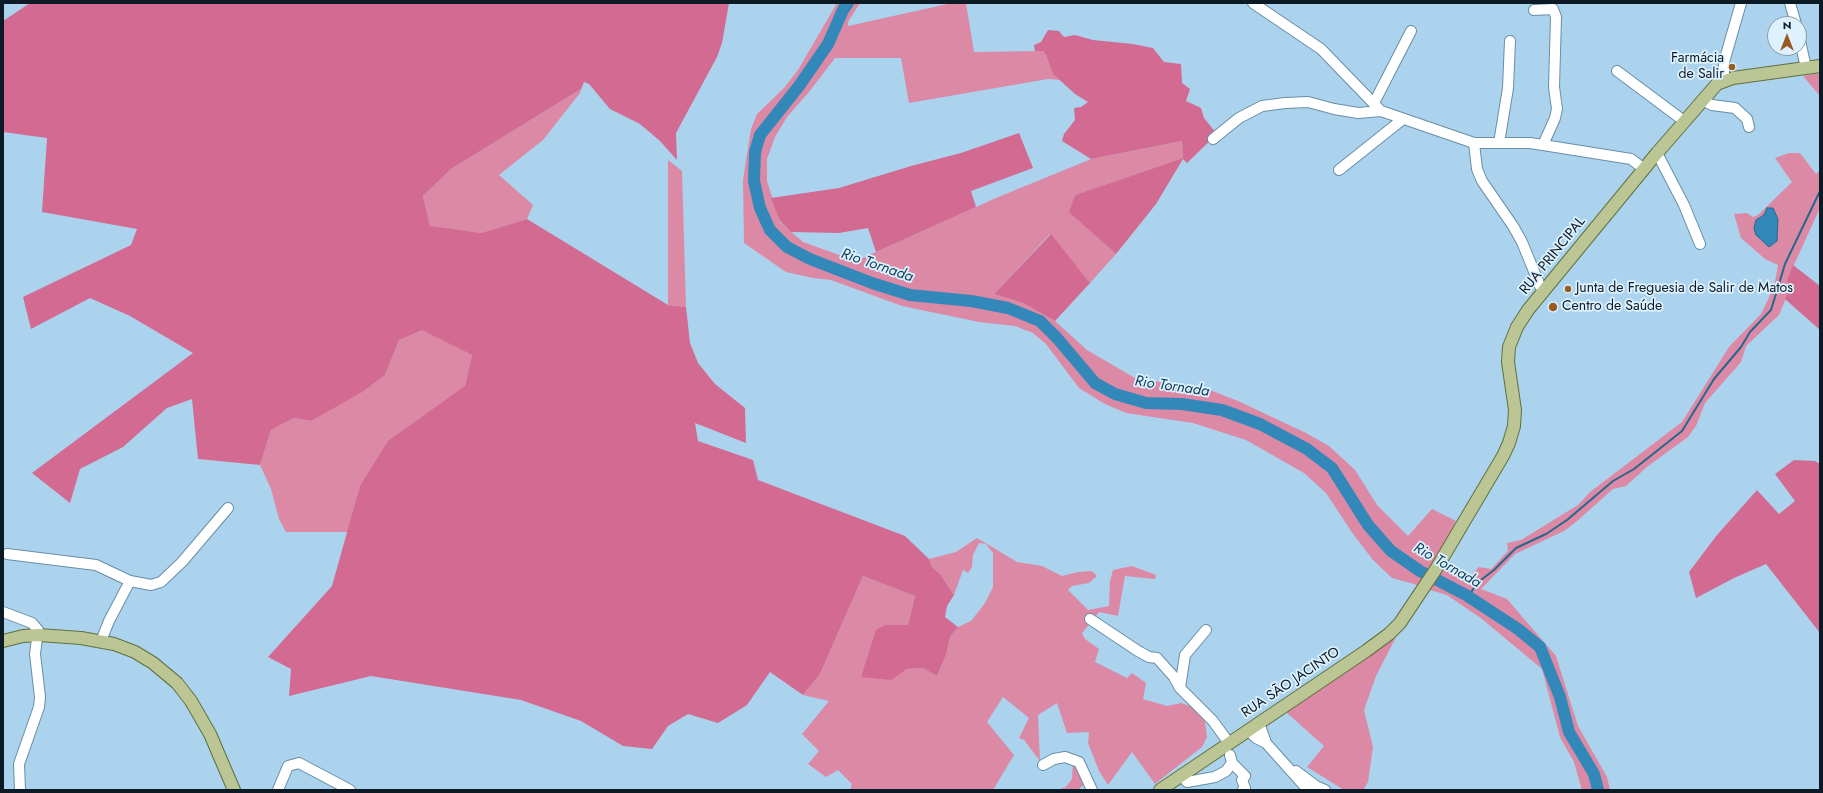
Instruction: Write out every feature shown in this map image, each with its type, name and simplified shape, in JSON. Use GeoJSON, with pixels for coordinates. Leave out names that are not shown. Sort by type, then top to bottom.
{"type":"FeatureCollection","features":[{"type":"Feature","properties":{"kind":"main road"},"geometry":{"type":"LineString","coordinates":[[1724,80],[1820,66]]}},
{"type":"Feature","properties":{"kind":"main road","name":"RUA PRINCIPAL"},"geometry":{"type":"LineString","coordinates":[[1424,587],[1503,456],[1509,443],[1514,426],[1515,410],[1508,362],[1509,347],[1517,326],[1544,290],[1657,153],[1712,89],[1724,80]]}},
{"type":"Feature","properties":{"kind":"main road","name":"RUA SÃO JACINTO"},"geometry":{"type":"LineString","coordinates":[[1160,790],[1181,775],[1230,754],[1248,730],[1389,634],[1400,623],[1424,587]]}},
{"type":"Feature","properties":{"kind":"main road"},"geometry":{"type":"LineString","coordinates":[[3,641],[23,636],[39,635],[100,641],[135,652],[152,663],[177,683],[191,701],[204,722],[234,790]]}},
{"type":"Feature","properties":{"kind":"street"},"geometry":{"type":"LineString","coordinates":[[1253,3],[1321,49],[1381,111]]}},
{"type":"Feature","properties":{"kind":"street"},"geometry":{"type":"LineString","coordinates":[[1724,80],[1724,62],[1742,3]]}},
{"type":"Feature","properties":{"kind":"street"},"geometry":{"type":"LineString","coordinates":[[1790,3],[1794,16]]}},
{"type":"Feature","properties":{"kind":"street"},"geometry":{"type":"LineString","coordinates":[[1534,10],[1553,9],[1556,17],[1554,87],[1557,109],[1555,118],[1543,145]]}},
{"type":"Feature","properties":{"kind":"street"},"geometry":{"type":"LineString","coordinates":[[1374,103],[1411,31]]}},
{"type":"Feature","properties":{"kind":"street"},"geometry":{"type":"LineString","coordinates":[[1498,143],[1508,88],[1510,41]]}},
{"type":"Feature","properties":{"kind":"street"},"geometry":{"type":"LineString","coordinates":[[1803,56],[1806,68]]}},
{"type":"Feature","properties":{"kind":"street"},"geometry":{"type":"LineString","coordinates":[[1617,71],[1684,121]]}},
{"type":"Feature","properties":{"kind":"street"},"geometry":{"type":"LineString","coordinates":[[1702,100],[1708,104],[1735,108],[1747,119],[1749,127]]}},
{"type":"Feature","properties":{"kind":"street"},"geometry":{"type":"LineString","coordinates":[[1213,138],[1239,118],[1262,106],[1285,102],[1308,102],[1334,110],[1358,113],[1381,111],[1474,143],[1543,145],[1631,159],[1644,169]]}},
{"type":"Feature","properties":{"kind":"street"},"geometry":{"type":"LineString","coordinates":[[1339,170],[1403,119]]}},
{"type":"Feature","properties":{"kind":"street"},"geometry":{"type":"LineString","coordinates":[[1474,143],[1477,169],[1482,181],[1513,226],[1522,242],[1540,286],[1544,290]]}},
{"type":"Feature","properties":{"kind":"street"},"geometry":{"type":"LineString","coordinates":[[1657,153],[1684,205],[1700,244]]}},
{"type":"Feature","properties":{"kind":"street"},"geometry":{"type":"LineString","coordinates":[[7,554],[96,565],[130,581],[150,585],[161,582],[182,562],[228,508]]}},
{"type":"Feature","properties":{"kind":"street"},"geometry":{"type":"LineString","coordinates":[[100,641],[108,621],[130,581]]}},
{"type":"Feature","properties":{"kind":"street"},"geometry":{"type":"LineString","coordinates":[[3,612],[32,623],[37,628],[39,635],[34,654],[40,697],[39,707],[19,764],[20,790]]}},
{"type":"Feature","properties":{"kind":"street"},"geometry":{"type":"LineString","coordinates":[[1090,619],[1138,651],[1149,657],[1158,658],[1174,677],[1180,688],[1212,721],[1230,754],[1245,776],[1242,780],[1245,788],[1243,790]]}},
{"type":"Feature","properties":{"kind":"street"},"geometry":{"type":"LineString","coordinates":[[1180,688],[1185,655],[1206,630]]}},
{"type":"Feature","properties":{"kind":"street"},"geometry":{"type":"LineString","coordinates":[[1258,723],[1266,743],[1308,790]]}},
{"type":"Feature","properties":{"kind":"street"},"geometry":{"type":"LineString","coordinates":[[1248,730],[1256,738],[1266,743]]}},
{"type":"Feature","properties":{"kind":"street"},"geometry":{"type":"LineString","coordinates":[[1181,775],[1187,782],[1215,777],[1226,771],[1230,754]]}},
{"type":"Feature","properties":{"kind":"street"},"geometry":{"type":"LineString","coordinates":[[1043,765],[1054,759],[1065,757],[1079,762],[1092,790]]}},
{"type":"Feature","properties":{"kind":"street"},"geometry":{"type":"LineString","coordinates":[[278,790],[288,766],[298,762],[350,790]]}},
{"type":"Feature","properties":{"kind":"street"},"geometry":{"type":"LineString","coordinates":[[1291,771],[1295,770],[1299,772],[1316,786],[1325,790]]}},
{"type":"Feature","properties":{"kind":"shaded area"},"geometry":{"type":"Polygon","coordinates":[[[30,3],[729,3],[722,43],[717,57],[676,133],[677,160],[660,141],[640,124],[610,109],[589,84],[584,82],[581,89],[451,169],[423,196],[430,226],[481,233],[527,219],[668,305],[686,307],[690,343],[698,363],[715,384],[745,408],[746,443],[695,423],[698,441],[753,460],[758,480],[905,536],[929,559],[932,567],[940,574],[954,595],[947,606],[945,617],[958,627],[950,637],[946,655],[937,676],[923,668],[907,669],[891,680],[861,677],[876,630],[885,625],[908,625],[915,596],[863,576],[820,674],[803,695],[770,672],[747,705],[718,723],[688,714],[668,726],[652,749],[623,746],[581,721],[521,700],[371,676],[289,696],[291,669],[268,657],[332,586],[360,486],[388,441],[465,386],[472,355],[422,330],[399,340],[385,375],[362,392],[311,421],[294,418],[271,430],[260,465],[198,459],[192,399],[167,408],[123,447],[80,469],[70,503],[32,473],[193,353],[130,316],[90,298],[31,329],[23,297],[131,245],[137,229],[42,212],[47,138],[3,132],[3,21],[30,3]]]}},
{"type":"Feature","properties":{"kind":"shaded area"},"geometry":{"type":"Polygon","coordinates":[[[837,3],[860,3],[848,22],[848,26],[952,3],[966,3],[974,52],[1043,51],[1053,74],[1060,80],[1048,79],[909,103],[901,58],[835,58],[809,92],[787,117],[775,137],[767,159],[767,181],[780,222],[803,242],[856,261],[996,198],[1091,159],[1182,141],[1183,158],[1075,195],[1070,212],[1116,254],[1090,283],[1050,234],[994,294],[1023,303],[1055,321],[1087,350],[1135,378],[1210,390],[1238,401],[1306,433],[1329,446],[1355,470],[1377,505],[1408,536],[1432,509],[1456,521],[1421,586],[1392,578],[1373,560],[1353,534],[1326,493],[1304,473],[1246,440],[1193,423],[1126,413],[1105,404],[1079,388],[1046,344],[1033,333],[1015,326],[979,322],[902,306],[831,280],[786,272],[744,243],[743,180],[751,129],[757,114],[784,88],[798,70],[837,3]]]}},
{"type":"Feature","properties":{"kind":"shaded area"},"geometry":{"type":"Polygon","coordinates":[[[1048,30],[1059,31],[1064,37],[1075,35],[1093,40],[1133,44],[1153,48],[1164,62],[1181,64],[1182,83],[1190,89],[1186,101],[1201,108],[1204,118],[1217,134],[1187,163],[1183,159],[1156,204],[1116,254],[1069,212],[1075,195],[1183,158],[1182,141],[1091,159],[1062,141],[1064,134],[1075,120],[1074,108],[1081,107],[1088,102],[1075,94],[1053,74],[1043,51],[1035,51],[1034,45],[1041,42],[1048,30]]]}},
{"type":"Feature","properties":{"kind":"shaded area"},"geometry":{"type":"Polygon","coordinates":[[[1820,73],[1820,96],[1803,76],[1820,73]]]}},
{"type":"Feature","properties":{"kind":"shaded area"},"geometry":{"type":"Polygon","coordinates":[[[584,82],[580,93],[543,140],[499,175],[533,205],[527,219],[481,233],[430,227],[423,196],[451,169],[581,89],[584,82]]]}},
{"type":"Feature","properties":{"kind":"shaded area"},"geometry":{"type":"Polygon","coordinates":[[[1019,133],[1033,168],[971,191],[976,207],[876,252],[868,228],[839,233],[791,232],[780,221],[771,198],[839,188],[911,166],[961,153],[1019,133]]]}},
{"type":"Feature","properties":{"kind":"shaded area"},"geometry":{"type":"Polygon","coordinates":[[[1789,153],[1800,153],[1816,174],[1820,170],[1820,208],[1787,280],[1789,291],[1779,315],[1746,346],[1741,362],[1705,403],[1696,426],[1688,437],[1648,466],[1626,486],[1613,489],[1564,531],[1515,554],[1481,589],[1507,599],[1556,656],[1578,726],[1607,777],[1610,790],[1582,790],[1574,762],[1560,737],[1542,669],[1482,619],[1447,595],[1427,589],[1442,566],[1472,586],[1472,574],[1479,567],[1491,569],[1508,551],[1507,543],[1521,540],[1578,505],[1590,492],[1682,422],[1729,347],[1761,314],[1774,287],[1778,265],[1765,259],[1741,238],[1734,214],[1747,213],[1753,217],[1758,215],[1792,182],[1775,158],[1789,153]]]}},
{"type":"Feature","properties":{"kind":"shaded area"},"geometry":{"type":"Polygon","coordinates":[[[668,160],[682,171],[686,307],[668,305],[668,160]]]}},
{"type":"Feature","properties":{"kind":"shaded area"},"geometry":{"type":"Polygon","coordinates":[[[1051,234],[1090,283],[1055,321],[1023,303],[994,294],[1051,234]]]}},
{"type":"Feature","properties":{"kind":"shaded area"},"geometry":{"type":"Polygon","coordinates":[[[1793,265],[1820,286],[1820,330],[1785,299],[1789,291],[1787,280],[1793,265]]]}},
{"type":"Feature","properties":{"kind":"shaded area"},"geometry":{"type":"Polygon","coordinates":[[[422,329],[472,355],[465,386],[360,486],[348,532],[286,532],[279,519],[271,489],[260,465],[271,430],[294,418],[311,421],[385,375],[399,340],[422,329]]]}},
{"type":"Feature","properties":{"kind":"shaded area"},"geometry":{"type":"Polygon","coordinates":[[[1794,460],[1815,461],[1820,464],[1820,633],[1766,564],[1734,578],[1696,598],[1689,572],[1717,535],[1757,490],[1779,514],[1795,501],[1775,474],[1794,460]]]}},
{"type":"Feature","properties":{"kind":"shaded area"},"geometry":{"type":"Polygon","coordinates":[[[977,538],[1017,562],[1042,566],[1062,576],[1078,572],[1092,571],[1097,576],[1089,583],[1072,586],[1068,590],[1088,610],[1109,606],[1110,581],[1113,570],[1132,566],[1156,575],[1155,579],[1125,576],[1118,616],[1099,612],[1082,633],[1085,639],[1099,649],[1095,662],[1127,678],[1132,673],[1146,683],[1143,699],[1167,706],[1181,703],[1190,706],[1198,712],[1205,722],[1207,737],[1202,747],[1155,784],[1132,752],[1108,785],[1099,771],[1088,743],[1089,732],[1067,733],[1057,703],[1038,715],[1040,761],[1024,740],[1019,738],[1029,718],[1003,697],[987,722],[1014,755],[993,790],[850,790],[852,784],[838,770],[826,777],[808,764],[819,751],[802,734],[829,701],[803,695],[820,674],[863,576],[915,596],[908,625],[885,625],[890,680],[907,669],[923,668],[937,676],[946,655],[950,637],[958,627],[971,621],[985,603],[993,587],[993,553],[986,544],[979,543],[973,555],[972,567],[968,573],[963,570],[954,595],[940,574],[932,567],[929,559],[956,552],[977,538]]]}},
{"type":"Feature","properties":{"kind":"shaded area"},"geometry":{"type":"Polygon","coordinates":[[[1396,637],[1376,676],[1364,710],[1373,747],[1368,782],[1363,790],[1344,790],[1307,767],[1324,746],[1286,712],[1396,637]]]}},
{"type":"Feature","properties":{"kind":"shaded area"},"geometry":{"type":"Polygon","coordinates":[[[1073,760],[1087,781],[1078,790],[1057,790],[1066,787],[1072,779],[1073,760]]]}},
{"type":"Feature","properties":{"kind":"water"},"geometry":{"type":"Polygon","coordinates":[[[1767,208],[1773,208],[1778,219],[1777,241],[1769,247],[1756,235],[1754,228],[1756,220],[1764,215],[1767,208]]]}},
{"type":"Feature","properties":{"kind":"waterway","name":"Rio Tornada"},"geometry":{"type":"LineString","coordinates":[[848,3],[843,10],[828,44],[799,86],[760,135],[755,152],[754,181],[760,208],[770,230],[787,247],[810,259],[872,283],[910,295],[971,301],[1008,308],[1040,321],[1057,338],[1095,383],[1115,394],[1146,403],[1182,404],[1222,410],[1260,424],[1307,449],[1332,468],[1368,525],[1391,551],[1420,571],[1466,595],[1518,629],[1540,647],[1560,697],[1569,732],[1594,774],[1598,790]]}},
{"type":"Feature","properties":{"kind":"waterway"},"geometry":{"type":"LineString","coordinates":[[1468,597],[1477,583],[1494,570],[1516,548],[1546,534],[1567,520],[1613,481],[1634,469],[1682,431],[1714,379],[1741,347],[1750,332],[1771,310],[1785,264],[1820,191]]}},
{"type":"Feature","properties":{"kind":"place","name":"Farmácia de Salir"},"geometry":{"type":"Point","coordinates":[1732,67]}},
{"type":"Feature","properties":{"kind":"place","name":"Junta de Freguesia de Salir de Matos"},"geometry":{"type":"Point","coordinates":[1568,289]}},
{"type":"Feature","properties":{"kind":"place","name":"Centro de Saúde"},"geometry":{"type":"Point","coordinates":[1553,307]}}]}
